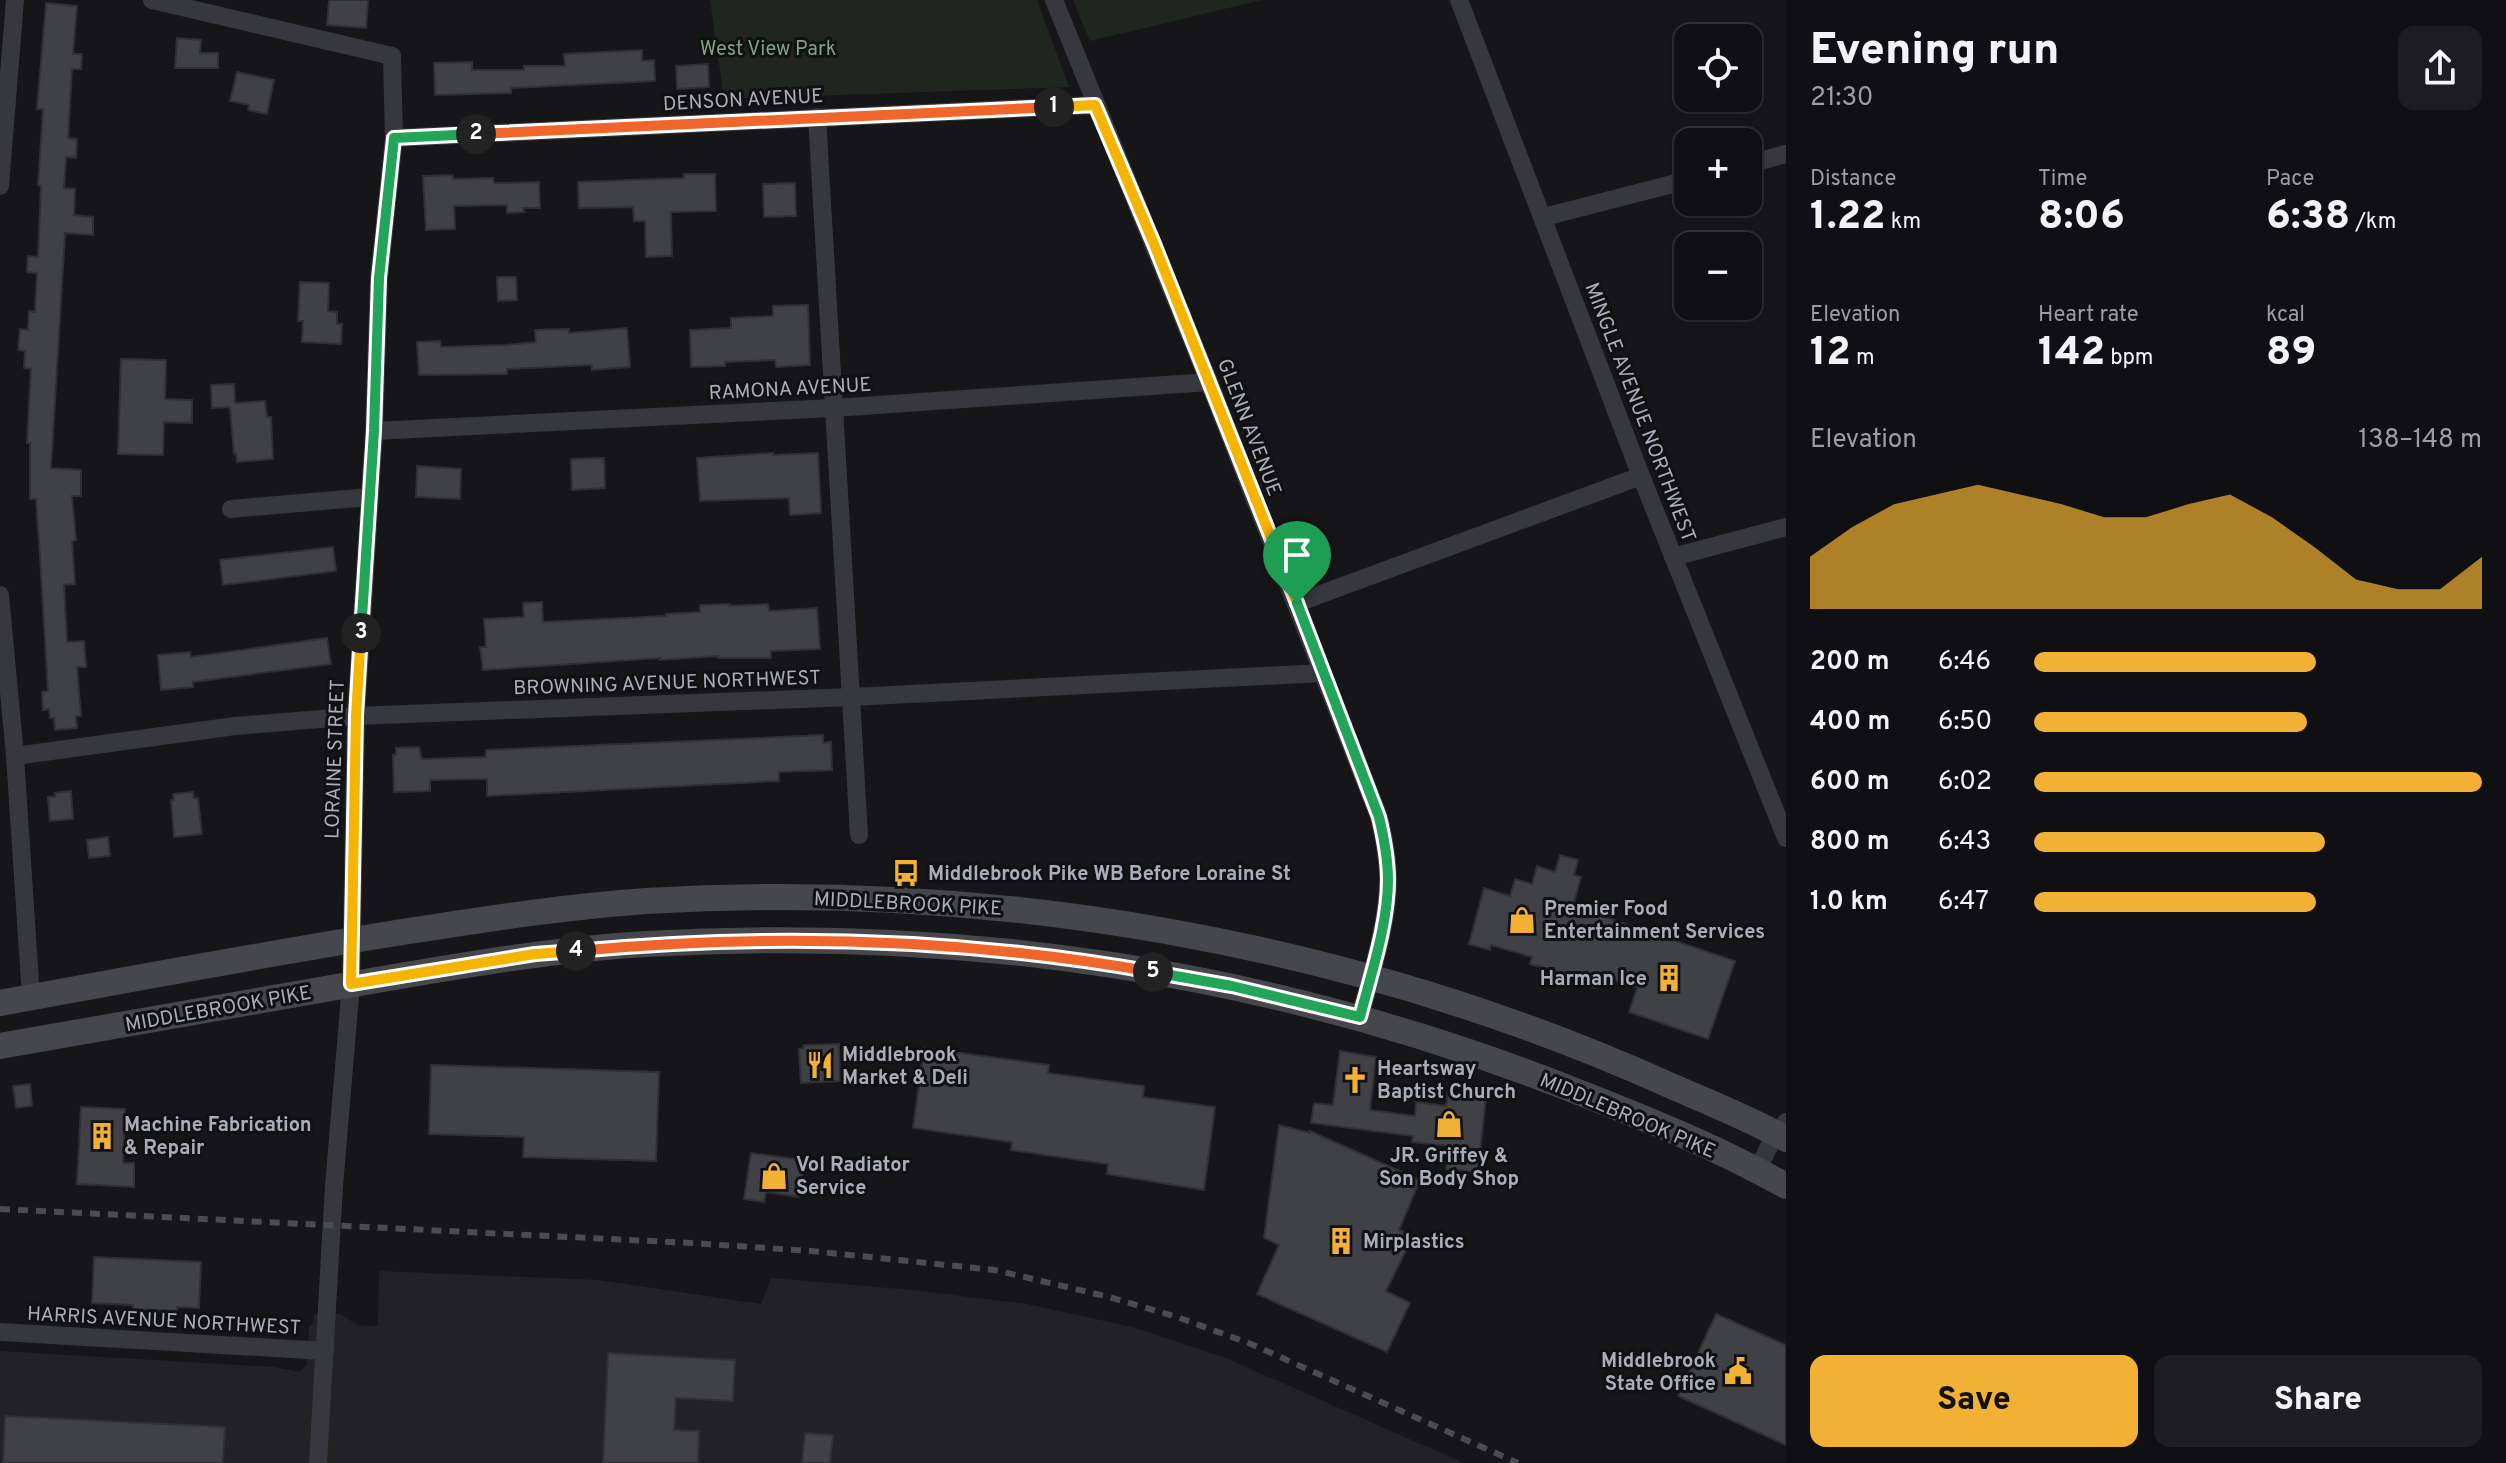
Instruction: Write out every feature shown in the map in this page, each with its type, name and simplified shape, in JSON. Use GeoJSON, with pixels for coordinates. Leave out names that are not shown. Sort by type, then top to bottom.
{"type":"FeatureCollection","features":[{"type":"Feature","properties":{"kind":"main road","name":"MIDDLEBROOK PIKE"},"geometry":{"type":"LineString","coordinates":[[0,1003],[529,912],[646,901],[866,899],[1036,910],[1241,945],[1371,976],[1493,1014],[1591,1050],[1783,1131]]}},
{"type":"Feature","properties":{"kind":"main road"},"geometry":{"type":"LineString","coordinates":[[866,899],[867,941]]}},
{"type":"Feature","properties":{"kind":"main road","name":"MIDDLEBROOK PIKE"},"geometry":{"type":"LineString","coordinates":[[0,1046],[535,954],[738,940],[867,941],[1020,952],[1092,961],[1232,986],[1360,1017],[1507,1064],[1643,1117],[1786,1186]]}},
{"type":"Feature","properties":{"kind":"street"},"geometry":{"type":"LineString","coordinates":[[0,186],[15,0]]}},
{"type":"Feature","properties":{"kind":"street","name":"LORAINE STREET"},"geometry":{"type":"LineString","coordinates":[[152,0],[392,56],[394,138],[379,278],[374,431],[356,716],[351,984],[334,1186],[318,1463]]}},
{"type":"Feature","properties":{"kind":"street","name":"GLENN AVENUE"},"geometry":{"type":"LineString","coordinates":[[1054,0],[1297,603],[1379,817],[1387,851],[1388,883],[1376,957],[1360,1017]]}},
{"type":"Feature","properties":{"kind":"street","name":"MINGLE AVENUE NORTHWEST"},"geometry":{"type":"LineString","coordinates":[[1459,0],[1641,476],[1786,838]]}},
{"type":"Feature","properties":{"kind":"street","name":"DENSON AVENUE"},"geometry":{"type":"LineString","coordinates":[[394,138],[1095,105]]}},
{"type":"Feature","properties":{"kind":"street"},"geometry":{"type":"LineString","coordinates":[[817,117],[859,835]]}},
{"type":"Feature","properties":{"kind":"street"},"geometry":{"type":"LineString","coordinates":[[1762,160],[1786,154]]}},
{"type":"Feature","properties":{"kind":"street"},"geometry":{"type":"LineString","coordinates":[[1544,217],[1674,184]]}},
{"type":"Feature","properties":{"kind":"street","name":"RAMONA AVENUE"},"geometry":{"type":"LineString","coordinates":[[374,431],[834,408],[1209,382]]}},
{"type":"Feature","properties":{"kind":"street"},"geometry":{"type":"LineString","coordinates":[[1297,603],[1641,476]]}},
{"type":"Feature","properties":{"kind":"street"},"geometry":{"type":"LineString","coordinates":[[231,509],[369,497]]}},
{"type":"Feature","properties":{"kind":"street"},"geometry":{"type":"LineString","coordinates":[[1673,557],[1786,527]]}},
{"type":"Feature","properties":{"kind":"street"},"geometry":{"type":"LineString","coordinates":[[0,595],[15,756],[31,997]]}},
{"type":"Feature","properties":{"kind":"street","name":"BROWNING AVENUE NORTHWEST"},"geometry":{"type":"LineString","coordinates":[[15,756],[235,726],[356,716],[851,697],[1323,673]]}},
{"type":"Feature","properties":{"kind":"street"},"geometry":{"type":"LineString","coordinates":[[1757,1170],[1783,1131]]}},
{"type":"Feature","properties":{"kind":"street","name":"HARRIS AVENUE NORTHWEST"},"geometry":{"type":"LineString","coordinates":[[0,1332],[325,1351]]}},
{"type":"Feature","properties":{"kind":"shaded area"},"geometry":{"type":"Polygon","coordinates":[[[379,1271],[598,1280],[761,1304],[771,1278],[1027,1304],[1132,1327],[1228,1359],[1464,1463],[0,1463],[0,1351],[274,1367],[300,1372],[307,1365],[309,1326],[315,1314],[341,1314],[357,1325],[378,1326],[379,1271]]]}},
{"type":"Feature","properties":{"kind":"green space","name":"West View Park"},"geometry":{"type":"Polygon","coordinates":[[[710,0],[1037,0],[1069,87],[724,99],[710,0]]]}},
{"type":"Feature","properties":{"kind":"green space"},"geometry":{"type":"Polygon","coordinates":[[[1073,0],[1262,0],[1090,41],[1073,0]]]}},
{"type":"Feature","properties":{"kind":"building"},"geometry":{"type":"Polygon","coordinates":[[[329,0],[368,0],[366,28],[327,25],[329,0]]]}},
{"type":"Feature","properties":{"kind":"building"},"geometry":{"type":"Polygon","coordinates":[[[46,3],[77,6],[73,54],[82,54],[81,69],[72,69],[68,138],[77,139],[76,158],[66,157],[64,188],[75,189],[74,215],[93,217],[93,235],[65,233],[51,468],[81,470],[81,496],[72,496],[76,540],[72,541],[75,584],[64,585],[67,642],[84,641],[86,667],[77,667],[81,716],[76,716],[77,728],[55,730],[49,709],[43,710],[42,692],[48,691],[40,557],[36,499],[30,499],[30,443],[27,443],[31,369],[24,368],[25,351],[18,350],[20,329],[28,330],[29,311],[35,312],[37,273],[27,272],[28,256],[38,257],[41,186],[38,185],[43,109],[37,109],[46,3]]]}},
{"type":"Feature","properties":{"kind":"building"},"geometry":{"type":"Polygon","coordinates":[[[177,38],[201,40],[200,53],[218,53],[218,68],[175,68],[177,38]]]}},
{"type":"Feature","properties":{"kind":"building"},"geometry":{"type":"Polygon","coordinates":[[[642,50],[642,61],[654,60],[655,81],[511,88],[511,93],[435,95],[434,63],[472,62],[472,70],[524,70],[524,66],[565,66],[564,54],[642,50]]]}},
{"type":"Feature","properties":{"kind":"building"},"geometry":{"type":"Polygon","coordinates":[[[708,64],[709,87],[677,89],[676,66],[708,64]]]}},
{"type":"Feature","properties":{"kind":"building"},"geometry":{"type":"Polygon","coordinates":[[[237,72],[274,80],[267,114],[248,110],[249,105],[230,101],[237,72]]]}},
{"type":"Feature","properties":{"kind":"building"},"geometry":{"type":"Polygon","coordinates":[[[684,174],[715,174],[716,211],[671,212],[672,256],[646,257],[645,221],[634,221],[633,207],[579,208],[578,182],[684,178],[684,174]]]}},
{"type":"Feature","properties":{"kind":"building"},"geometry":{"type":"Polygon","coordinates":[[[453,175],[453,179],[493,178],[494,183],[539,182],[540,208],[523,208],[524,212],[507,213],[507,205],[454,206],[455,229],[426,230],[423,176],[453,175]]]}},
{"type":"Feature","properties":{"kind":"building"},"geometry":{"type":"Polygon","coordinates":[[[795,183],[796,216],[764,217],[763,184],[795,183]]]}},
{"type":"Feature","properties":{"kind":"building"},"geometry":{"type":"Polygon","coordinates":[[[497,277],[516,277],[517,300],[498,301],[497,277]]]}},
{"type":"Feature","properties":{"kind":"building"},"geometry":{"type":"Polygon","coordinates":[[[300,282],[329,283],[328,311],[337,312],[337,324],[342,324],[341,344],[302,342],[303,321],[298,321],[300,282]]]}},
{"type":"Feature","properties":{"kind":"building"},"geometry":{"type":"Polygon","coordinates":[[[808,305],[810,365],[776,367],[775,360],[691,367],[690,330],[731,328],[731,318],[773,316],[773,306],[808,305]]]}},
{"type":"Feature","properties":{"kind":"building"},"geometry":{"type":"Polygon","coordinates":[[[627,328],[630,367],[592,370],[592,365],[507,369],[507,374],[419,375],[417,342],[440,341],[441,347],[506,345],[536,342],[535,330],[569,329],[569,333],[627,328]]]}},
{"type":"Feature","properties":{"kind":"building"},"geometry":{"type":"Polygon","coordinates":[[[121,359],[166,360],[165,399],[192,400],[192,423],[164,422],[163,455],[118,454],[121,359]]]}},
{"type":"Feature","properties":{"kind":"building"},"geometry":{"type":"Polygon","coordinates":[[[234,384],[235,403],[265,401],[267,417],[271,417],[273,459],[237,462],[230,407],[212,408],[211,385],[234,384]]]}},
{"type":"Feature","properties":{"kind":"building"},"geometry":{"type":"Polygon","coordinates":[[[818,453],[821,513],[790,515],[789,498],[700,501],[697,458],[818,453]]]}},
{"type":"Feature","properties":{"kind":"building"},"geometry":{"type":"Polygon","coordinates":[[[604,458],[605,488],[572,490],[571,459],[604,458]]]}},
{"type":"Feature","properties":{"kind":"building"},"geometry":{"type":"Polygon","coordinates":[[[417,466],[461,469],[460,499],[416,497],[417,466]]]}},
{"type":"Feature","properties":{"kind":"building"},"geometry":{"type":"Polygon","coordinates":[[[333,547],[336,571],[223,585],[220,560],[333,547]]]}},
{"type":"Feature","properties":{"kind":"building"},"geometry":{"type":"Polygon","coordinates":[[[542,602],[543,622],[666,616],[700,612],[700,605],[768,604],[769,611],[817,608],[820,649],[771,651],[771,658],[660,658],[483,670],[480,647],[486,647],[484,619],[524,617],[523,603],[542,602]]]}},
{"type":"Feature","properties":{"kind":"building"},"geometry":{"type":"Polygon","coordinates":[[[327,638],[331,664],[193,682],[193,687],[161,690],[158,655],[190,652],[191,657],[327,638]]]}},
{"type":"Feature","properties":{"kind":"building"},"geometry":{"type":"Polygon","coordinates":[[[823,735],[823,743],[831,742],[832,770],[779,772],[779,781],[487,796],[487,779],[430,780],[430,791],[394,792],[393,755],[396,755],[396,748],[419,747],[422,759],[486,757],[486,750],[823,735]]]}},
{"type":"Feature","properties":{"kind":"building"},"geometry":{"type":"Polygon","coordinates":[[[71,791],[73,819],[50,821],[48,797],[71,791]]]}},
{"type":"Feature","properties":{"kind":"building"},"geometry":{"type":"Polygon","coordinates":[[[193,792],[193,798],[198,798],[202,834],[174,837],[173,794],[193,792]]]}},
{"type":"Feature","properties":{"kind":"building"},"geometry":{"type":"Polygon","coordinates":[[[108,837],[110,856],[89,858],[87,840],[108,837]]]}},
{"type":"Feature","properties":{"kind":"building"},"geometry":{"type":"Polygon","coordinates":[[[1560,855],[1578,860],[1574,875],[1581,877],[1573,906],[1735,961],[1708,1039],[1629,1012],[1637,988],[1598,975],[1594,988],[1575,982],[1577,977],[1530,964],[1532,957],[1491,945],[1490,950],[1469,944],[1484,888],[1510,896],[1515,879],[1532,884],[1537,866],[1555,872],[1560,855]]]}},
{"type":"Feature","properties":{"kind":"building","name":"Middlebrook Market & Deli"},"geometry":{"type":"Polygon","coordinates":[[[839,1044],[840,1081],[801,1083],[799,1049],[804,1045],[839,1044]]]}},
{"type":"Feature","properties":{"kind":"building"},"geometry":{"type":"Polygon","coordinates":[[[924,1048],[1049,1065],[1048,1073],[1144,1086],[1143,1097],[1215,1107],[1204,1190],[1107,1174],[1108,1164],[1011,1150],[1012,1142],[913,1128],[924,1048]]]}},
{"type":"Feature","properties":{"kind":"building"},"geometry":{"type":"Polygon","coordinates":[[[1340,1051],[1376,1057],[1370,1110],[1415,1116],[1416,1102],[1446,1106],[1448,1092],[1486,1096],[1478,1172],[1446,1169],[1449,1146],[1412,1142],[1413,1136],[1311,1123],[1314,1103],[1333,1105],[1340,1051]]]}},
{"type":"Feature","properties":{"kind":"building"},"geometry":{"type":"Polygon","coordinates":[[[431,1065],[659,1072],[656,1161],[523,1157],[524,1137],[429,1134],[431,1065]]]}},
{"type":"Feature","properties":{"kind":"building"},"geometry":{"type":"Polygon","coordinates":[[[30,1084],[32,1106],[16,1108],[13,1086],[30,1084]]]}},
{"type":"Feature","properties":{"kind":"building","name":"Machine Fabrication & Repair"},"geometry":{"type":"Polygon","coordinates":[[[81,1107],[125,1109],[123,1163],[134,1163],[134,1187],[77,1184],[81,1107]]]}},
{"type":"Feature","properties":{"kind":"building","name":"Mirplastics"},"geometry":{"type":"Polygon","coordinates":[[[1279,1125],[1310,1131],[1420,1180],[1399,1230],[1413,1236],[1386,1291],[1410,1303],[1387,1352],[1257,1294],[1279,1245],[1264,1238],[1279,1125]]]}},
{"type":"Feature","properties":{"kind":"building","name":"Vol Radiator Service"},"geometry":{"type":"Polygon","coordinates":[[[751,1153],[804,1160],[799,1197],[766,1192],[764,1202],[744,1199],[751,1153]]]}},
{"type":"Feature","properties":{"kind":"building"},"geometry":{"type":"Polygon","coordinates":[[[94,1257],[201,1262],[199,1308],[177,1307],[177,1311],[133,1309],[133,1305],[92,1303],[94,1257]]]}},
{"type":"Feature","properties":{"kind":"building","name":"Middlebrook State Office"},"geometry":{"type":"Polygon","coordinates":[[[1716,1314],[1786,1345],[1786,1445],[1678,1396],[1716,1314]]]}},
{"type":"Feature","properties":{"kind":"building"},"geometry":{"type":"Polygon","coordinates":[[[608,1353],[735,1360],[733,1401],[676,1398],[674,1430],[699,1431],[698,1463],[603,1463],[608,1353]]]}},
{"type":"Feature","properties":{"kind":"building"},"geometry":{"type":"Polygon","coordinates":[[[5,1416],[225,1427],[223,1463],[3,1463],[5,1416]]]}},
{"type":"Feature","properties":{"kind":"building"},"geometry":{"type":"Polygon","coordinates":[[[805,1433],[833,1435],[830,1463],[802,1463],[805,1433]]]}},
{"type":"Feature","properties":{"kind":"railway"},"geometry":{"type":"LineString","coordinates":[[0,1209],[691,1243],[811,1251],[995,1270],[1109,1297],[1251,1344],[1518,1463]]}},
{"type":"Feature","properties":{"kind":"place","name":"Middlebrook Pike WB Before Loraine St"},"geometry":{"type":"Point","coordinates":[906,873]}},
{"type":"Feature","properties":{"kind":"place","name":"Premier Food Entertainment Services"},"geometry":{"type":"Point","coordinates":[1522,920]}},
{"type":"Feature","properties":{"kind":"place","name":"Harman Ice"},"geometry":{"type":"Point","coordinates":[1669,978]}},
{"type":"Feature","properties":{"kind":"place","name":"Middlebrook Market & Deli"},"geometry":{"type":"Point","coordinates":[820,1065]}},
{"type":"Feature","properties":{"kind":"place","name":"Heartsway Baptist Church"},"geometry":{"type":"Point","coordinates":[1355,1080]}},
{"type":"Feature","properties":{"kind":"place","name":"JR. Griffey & Son Body Shop"},"geometry":{"type":"Point","coordinates":[1449,1124]}},
{"type":"Feature","properties":{"kind":"place","name":"Machine Fabrication & Repair"},"geometry":{"type":"Point","coordinates":[102,1136]}},
{"type":"Feature","properties":{"kind":"place","name":"Vol Radiator Service"},"geometry":{"type":"Point","coordinates":[774,1176]}},
{"type":"Feature","properties":{"kind":"place","name":"Mirplastics"},"geometry":{"type":"Point","coordinates":[1341,1241]}},
{"type":"Feature","properties":{"kind":"place","name":"Middlebrook State Office"},"geometry":{"type":"Point","coordinates":[1738,1371]}},
{"type":"Feature","properties":{"kind":"route"},"geometry":{"type":"LineString","coordinates":[[1095,105],[1154,244],[1297,603],[1379,817],[1387,851],[1388,883],[1376,957],[1360,1017],[1232,986],[1092,961],[1020,952],[867,941],[738,940],[648,944],[535,954],[351,984],[356,716],[374,431],[379,278],[394,138],[1095,105]]}}]}
